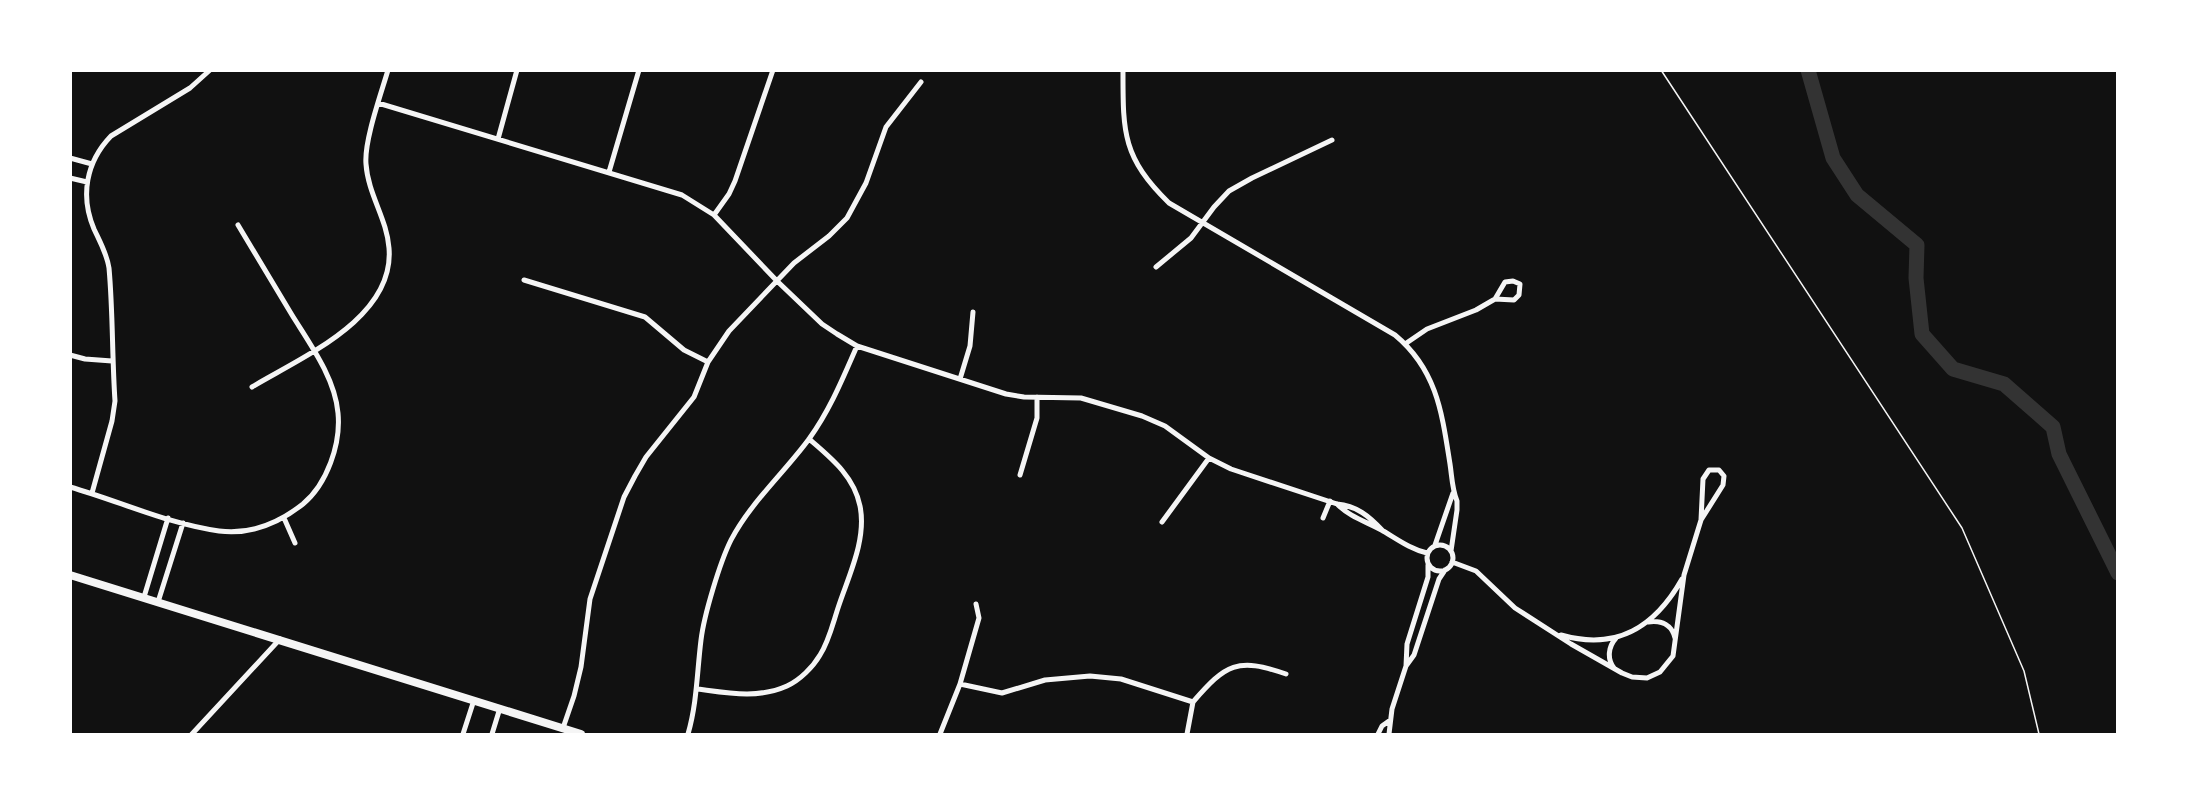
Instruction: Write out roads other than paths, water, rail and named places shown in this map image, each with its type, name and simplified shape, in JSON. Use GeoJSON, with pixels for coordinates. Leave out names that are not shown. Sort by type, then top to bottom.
{"type":"FeatureCollection","features":[{"type":"Feature","properties":{"kind":"main road"},"geometry":{"type":"LineString","coordinates":[[70,575],[581,735]]}},
{"type":"Feature","properties":{"kind":"street"},"geometry":{"type":"LineString","coordinates":[[92,493],[112,421],[115,401],[108,261],[87,209],[87,182],[92,164],[100,147],[111,136],[190,88],[210,70]]}},
{"type":"Feature","properties":{"kind":"street"},"geometry":{"type":"LineString","coordinates":[[252,387],[334,338],[360,316],[375,299],[387,274],[389,247],[369,182],[366,162],[378,103],[388,70]]}},
{"type":"Feature","properties":{"kind":"street"},"geometry":{"type":"LineString","coordinates":[[498,139],[517,70]]}},
{"type":"Feature","properties":{"kind":"street"},"geometry":{"type":"LineString","coordinates":[[609,172],[639,70]]}},
{"type":"Feature","properties":{"kind":"street"},"geometry":{"type":"LineString","coordinates":[[714,215],[735,181],[772,70]]}},
{"type":"Feature","properties":{"kind":"street"},"geometry":{"type":"LineString","coordinates":[[1123,70],[1123,122],[1128,144],[1137,165],[1151,186],[1169,203],[1383,328],[1405,344],[1423,365],[1436,390],[1457,510],[1451,551],[1452,562],[1439,579],[1414,655],[1406,666]]}},
{"type":"Feature","properties":{"kind":"street"},"geometry":{"type":"LineString","coordinates":[[563,728],[581,667],[590,599],[624,497],[646,458],[694,397],[708,362],[729,331],[794,262],[829,236],[847,218],[866,183],[886,127],[921,82]]}},
{"type":"Feature","properties":{"kind":"street"},"geometry":{"type":"LineString","coordinates":[[378,103],[682,195],[714,215],[822,324],[857,346],[1006,394],[1081,398],[1154,420],[1188,441],[1209,458],[1231,469],[1334,503],[1350,505],[1369,515],[1383,531],[1402,544],[1427,553]]}},
{"type":"Feature","properties":{"kind":"street"},"geometry":{"type":"LineString","coordinates":[[1156,267],[1191,238],[1221,199],[1238,186],[1332,140]]}},
{"type":"Feature","properties":{"kind":"street"},"geometry":{"type":"LineString","coordinates":[[70,158],[92,164]]}},
{"type":"Feature","properties":{"kind":"street"},"geometry":{"type":"LineString","coordinates":[[70,178],[87,182]]}},
{"type":"Feature","properties":{"kind":"street"},"geometry":{"type":"LineString","coordinates":[[70,487],[183,523],[220,531],[261,528],[284,518],[311,497],[326,473],[335,448],[338,414],[333,389],[314,350],[238,225]]}},
{"type":"Feature","properties":{"kind":"street"},"geometry":{"type":"LineString","coordinates":[[524,280],[645,317],[684,350],[708,362]]}},
{"type":"Feature","properties":{"kind":"street"},"geometry":{"type":"LineString","coordinates":[[1405,344],[1427,329],[1476,310],[1495,299],[1505,282],[1513,281],[1520,284],[1517,298],[1510,301],[1495,299]]}},
{"type":"Feature","properties":{"kind":"street"},"geometry":{"type":"LineString","coordinates":[[960,379],[970,346],[973,312]]}},
{"type":"Feature","properties":{"kind":"street"},"geometry":{"type":"LineString","coordinates":[[688,735],[698,690],[701,637],[725,553],[746,515],[809,439],[827,411],[857,346]]}},
{"type":"Feature","properties":{"kind":"street"},"geometry":{"type":"LineString","coordinates":[[70,355],[85,359],[112,360]]}},
{"type":"Feature","properties":{"kind":"street"},"geometry":{"type":"LineString","coordinates":[[1020,475],[1037,418],[1037,397]]}},
{"type":"Feature","properties":{"kind":"street"},"geometry":{"type":"LineString","coordinates":[[698,690],[749,695],[776,690],[789,685],[813,666],[826,645],[858,544],[862,518],[860,505],[850,479],[836,462],[809,439]]}},
{"type":"Feature","properties":{"kind":"street"},"geometry":{"type":"LineString","coordinates":[[1162,522],[1209,458]]}},
{"type":"Feature","properties":{"kind":"street"},"geometry":{"type":"LineString","coordinates":[[1452,562],[1476,571],[1515,608],[1614,668],[1632,677],[1653,676],[1669,663],[1676,643],[1684,575],[1701,520],[1723,484],[1724,476],[1719,470],[1709,470],[1703,479],[1701,520]]}},
{"type":"Feature","properties":{"kind":"street"},"geometry":{"type":"LineString","coordinates":[[1389,735],[1389,721],[1406,666],[1407,644],[1428,576],[1427,553],[1435,545],[1443,527],[1453,493]]}},
{"type":"Feature","properties":{"kind":"street"},"geometry":{"type":"LineString","coordinates":[[1323,518],[1334,503]]}},
{"type":"Feature","properties":{"kind":"street"},"geometry":{"type":"LineString","coordinates":[[144,597],[168,518]]}},
{"type":"Feature","properties":{"kind":"street"},"geometry":{"type":"LineString","coordinates":[[284,518],[295,543]]}},
{"type":"Feature","properties":{"kind":"street"},"geometry":{"type":"LineString","coordinates":[[158,602],[183,523]]}},
{"type":"Feature","properties":{"kind":"street"},"geometry":{"type":"LineString","coordinates":[[1435,545],[1444,545],[1451,551]]}},
{"type":"Feature","properties":{"kind":"street"},"geometry":{"type":"LineString","coordinates":[[1428,565],[1437,571],[1445,570]]}},
{"type":"Feature","properties":{"kind":"street"},"geometry":{"type":"LineString","coordinates":[[1554,632],[1586,640],[1617,637],[1635,630],[1648,622],[1671,599],[1684,575]]}},
{"type":"Feature","properties":{"kind":"street"},"geometry":{"type":"LineString","coordinates":[[940,735],[960,684],[979,618],[976,604]]}},
{"type":"Feature","properties":{"kind":"street"},"geometry":{"type":"LineString","coordinates":[[1648,622],[1660,622],[1670,627],[1676,643]]}},
{"type":"Feature","properties":{"kind":"street"},"geometry":{"type":"LineString","coordinates":[[1614,668],[1609,656],[1611,645],[1617,637]]}},
{"type":"Feature","properties":{"kind":"street"},"geometry":{"type":"LineString","coordinates":[[192,735],[280,639]]}},
{"type":"Feature","properties":{"kind":"street"},"geometry":{"type":"LineString","coordinates":[[1187,735],[1193,702],[1216,675],[1233,667],[1248,664],[1267,667],[1286,674]]}},
{"type":"Feature","properties":{"kind":"street"},"geometry":{"type":"LineString","coordinates":[[960,684],[1002,693],[1045,680],[1090,676],[1121,679],[1193,702]]}},
{"type":"Feature","properties":{"kind":"street"},"geometry":{"type":"LineString","coordinates":[[463,735],[474,700]]}},
{"type":"Feature","properties":{"kind":"street"},"geometry":{"type":"LineString","coordinates":[[492,735],[500,708]]}},
{"type":"Feature","properties":{"kind":"street"},"geometry":{"type":"LineString","coordinates":[[1378,735],[1382,726],[1389,721]]}},
{"type":"Feature","properties":{"kind":"waterway"},"geometry":{"type":"LineString","coordinates":[[1808,70],[1833,158],[1857,195],[1917,245],[1916,278],[1922,334],[1953,369],[2004,384],[2053,427],[2059,454],[2118,573]]}}]}
